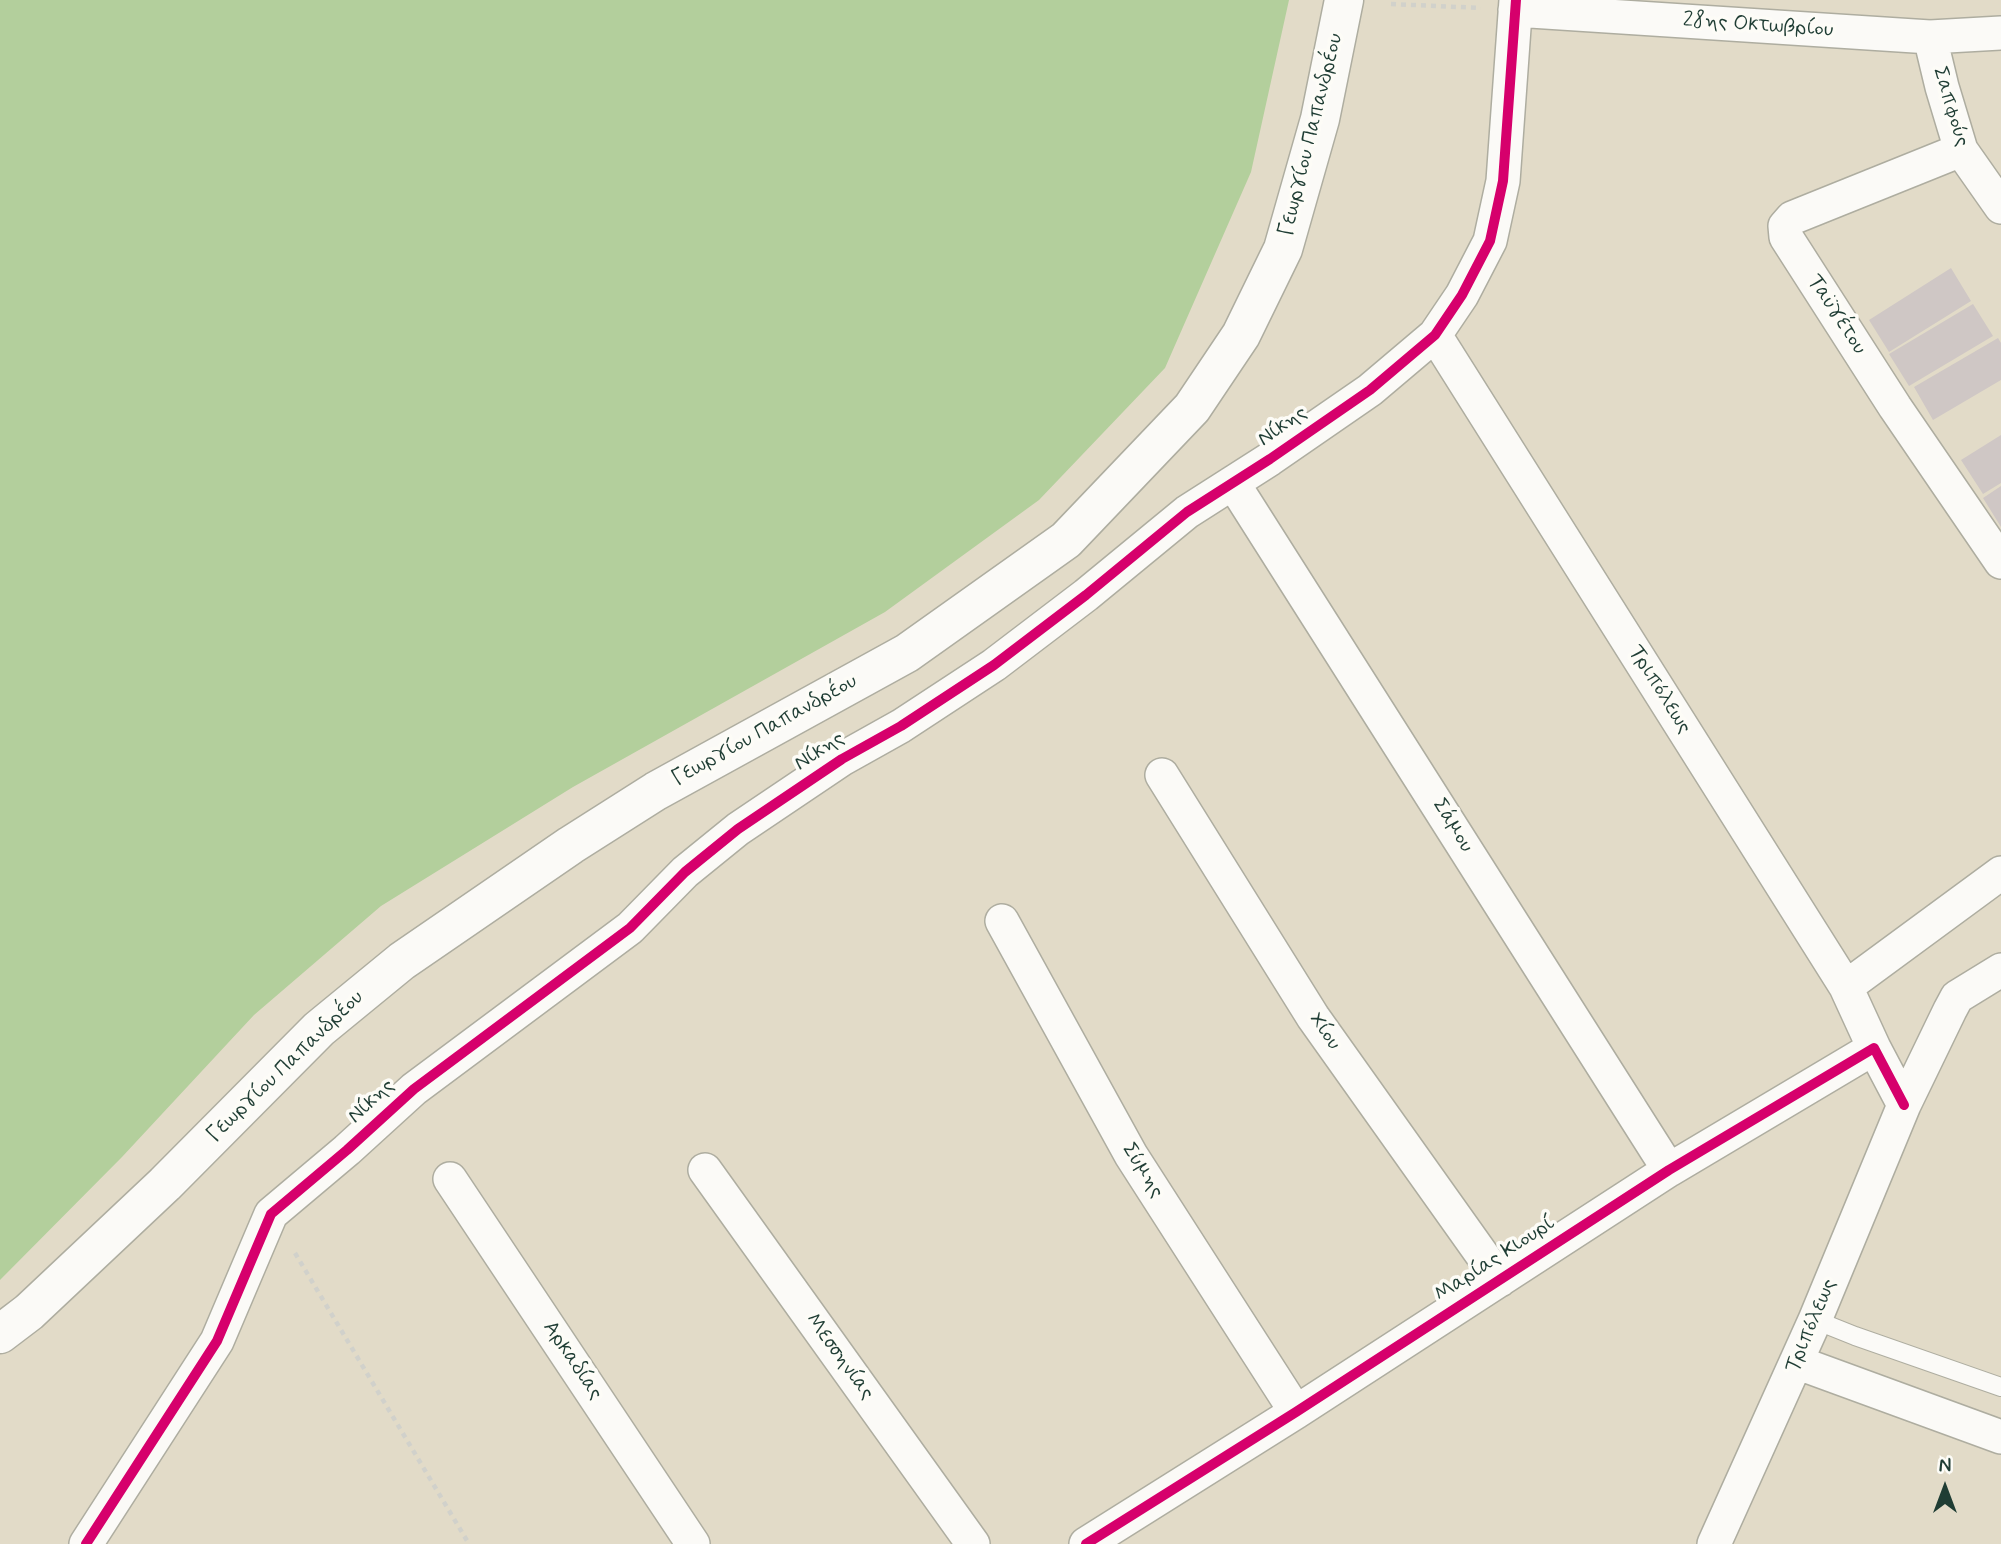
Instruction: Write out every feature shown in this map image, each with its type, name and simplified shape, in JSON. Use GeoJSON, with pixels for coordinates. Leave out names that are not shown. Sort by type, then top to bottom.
{"type":"FeatureCollection","features":[{"type":"Feature","properties":{"kind":"street","name":"Γεωργίου Παπανδρέου"},"geometry":{"type":"LineString","coordinates":[[0,1334],[29,1312],[165,1184],[319,1029],[402,961],[560,852],[656,791],[907,653],[1066,540],[1192,408],[1241,335],[1283,249],[1320,119],[1344,0]]}},
{"type":"Feature","properties":{"kind":"street","name":"28ης Οκτωβρίου"},"geometry":{"type":"LineString","coordinates":[[1515,5],[1930,37],[2001,33]]}},
{"type":"Feature","properties":{"kind":"street","name":"Νίκης"},"geometry":{"type":"LineString","coordinates":[[86,1544],[217,1341],[271,1214],[414,1089],[630,928],[685,872],[738,829],[842,759],[901,726],[994,665],[1086,595],[1186,512],[1270,459],[1370,390],[1435,335],[1462,295],[1490,240],[1503,181],[1515,5]]}},
{"type":"Feature","properties":{"kind":"street","name":"Σαπφούς"},"geometry":{"type":"LineString","coordinates":[[1930,37],[1961,150],[2001,208]]}},
{"type":"Feature","properties":{"kind":"street","name":"Ταϋγέτου"},"geometry":{"type":"LineString","coordinates":[[1961,150],[1792,218],[1785,226],[1786,237],[1895,407],[2001,562]]}},
{"type":"Feature","properties":{"kind":"street","name":"Τριπόλεως"},"geometry":{"type":"LineString","coordinates":[[1435,335],[1846,987],[1874,1048]]}},
{"type":"Feature","properties":{"kind":"street","name":"Σάμου"},"geometry":{"type":"LineString","coordinates":[[1233,482],[1669,1170]]}},
{"type":"Feature","properties":{"kind":"street","name":"Χίου"},"geometry":{"type":"LineString","coordinates":[[1162,775],[1313,1017],[1500,1280]]}},
{"type":"Feature","properties":{"kind":"street"},"geometry":{"type":"LineString","coordinates":[[1846,987],[2001,873]]}},
{"type":"Feature","properties":{"kind":"street","name":"Σύμης"},"geometry":{"type":"LineString","coordinates":[[1002,921],[1131,1155],[1296,1412]]}},
{"type":"Feature","properties":{"kind":"street"},"geometry":{"type":"LineString","coordinates":[[1904,1105],[1957,997],[2001,970]]}},
{"type":"Feature","properties":{"kind":"street"},"geometry":{"type":"LineString","coordinates":[[1874,1048],[1904,1105]]}},
{"type":"Feature","properties":{"kind":"street","name":"Μαρίας Κιουρί"},"geometry":{"type":"LineString","coordinates":[[1086,1544],[1296,1412],[1669,1170],[1874,1048]]}},
{"type":"Feature","properties":{"kind":"street","name":"Τριπόλεως"},"geometry":{"type":"LineString","coordinates":[[1714,1544],[1815,1320],[1904,1105]]}},
{"type":"Feature","properties":{"kind":"street","name":"Μεσσηνίας"},"geometry":{"type":"LineString","coordinates":[[705,1170],[973,1544]]}},
{"type":"Feature","properties":{"kind":"street","name":"Αρκαδίας"},"geometry":{"type":"LineString","coordinates":[[450,1179],[694,1544]]}},
{"type":"Feature","properties":{"kind":"street"},"geometry":{"type":"LineString","coordinates":[[1796,1362],[2001,1437]]}},
{"type":"Feature","properties":{"kind":"lane"},"geometry":{"type":"LineString","coordinates":[[1815,1320],[2001,1387]]}},
{"type":"Feature","properties":{"kind":"path"},"geometry":{"type":"LineString","coordinates":[[1391,4],[1515,5]]}},
{"type":"Feature","properties":{"kind":"path"},"geometry":{"type":"LineString","coordinates":[[271,1214],[469,1544]]}},
{"type":"Feature","properties":{"kind":"green space"},"geometry":{"type":"Polygon","coordinates":[[[0,0],[1289,0],[1251,172],[1165,368],[1039,500],[885,612],[573,787],[381,906],[254,1015],[122,1157],[0,1280],[0,0]]]}},
{"type":"Feature","properties":{"kind":"building"},"geometry":{"type":"Polygon","coordinates":[[[1951,268],[1971,301],[1889,352],[1869,320],[1951,268]]]}},
{"type":"Feature","properties":{"kind":"building"},"geometry":{"type":"Polygon","coordinates":[[[1973,304],[1993,336],[1909,386],[1889,354],[1973,304]]]}},
{"type":"Feature","properties":{"kind":"building"},"geometry":{"type":"Polygon","coordinates":[[[1998,338],[2001,343],[2001,380],[1933,420],[1914,387],[1998,338]]]}},
{"type":"Feature","properties":{"kind":"building"},"geometry":{"type":"Polygon","coordinates":[[[2001,435],[2001,483],[1983,494],[1961,460],[2001,435]]]}},
{"type":"Feature","properties":{"kind":"building"},"geometry":{"type":"Polygon","coordinates":[[[2001,486],[2001,527],[1983,498],[2001,486]]]}},
{"type":"Feature","properties":{"kind":"cycle path"},"geometry":{"type":"LineString","coordinates":[[86,1544],[217,1341],[271,1214],[414,1089],[630,928],[685,872],[738,829],[842,759],[901,726],[994,665],[1086,595],[1187,512],[1370,390],[1435,335],[1462,295],[1490,241],[1503,181],[1516,0]]}},
{"type":"Feature","properties":{"kind":"cycle path"},"geometry":{"type":"LineString","coordinates":[[1086,1544],[1296,1412],[1669,1170],[1874,1048],[1904,1105]]}}]}
